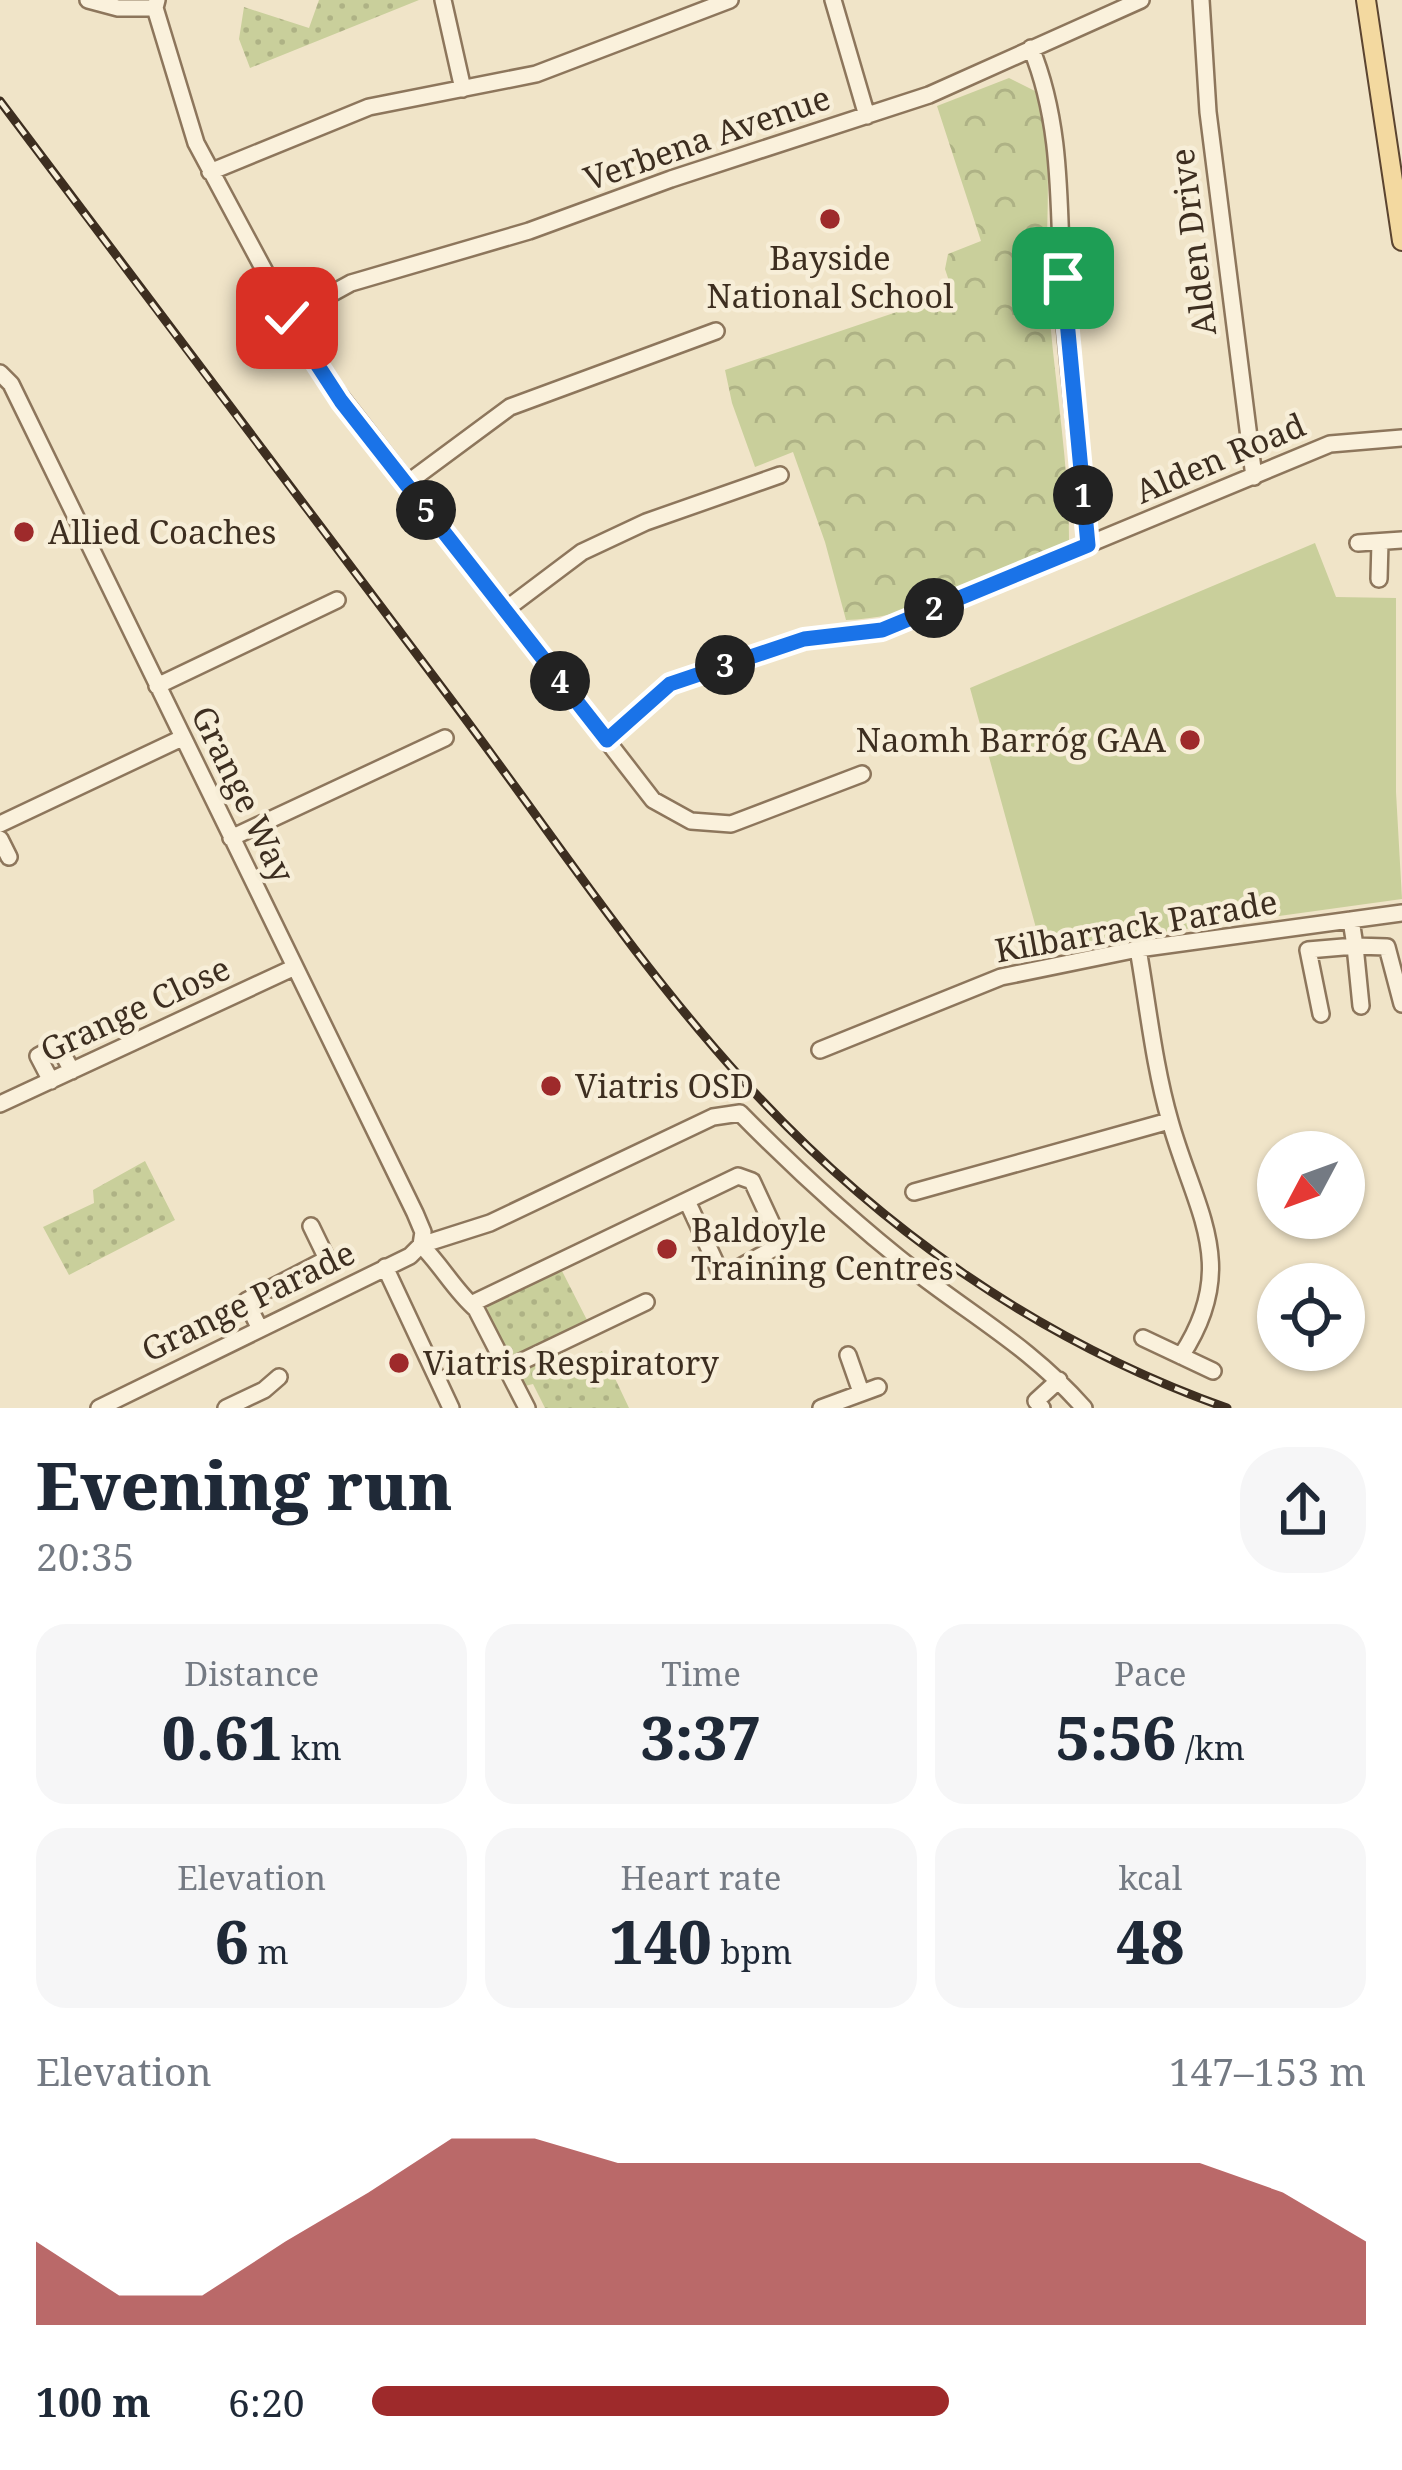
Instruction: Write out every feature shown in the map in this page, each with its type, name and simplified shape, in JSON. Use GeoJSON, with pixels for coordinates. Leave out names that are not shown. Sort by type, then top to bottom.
{"type":"FeatureCollection","features":[{"type":"Feature","properties":{"kind":"main road"},"geometry":{"type":"LineString","coordinates":[[1366,0],[1402,241]]}},
{"type":"Feature","properties":{"kind":"street"},"geometry":{"type":"LineString","coordinates":[[88,0],[118,8],[156,4],[186,113],[210,172],[287,318],[341,401],[652,800],[691,820],[731,824],[862,775]]}},
{"type":"Feature","properties":{"kind":"street"},"geometry":{"type":"LineString","coordinates":[[443,0],[463,88]]}},
{"type":"Feature","properties":{"kind":"street"},"geometry":{"type":"LineString","coordinates":[[210,172],[369,107],[536,74],[680,8],[730,0]]}},
{"type":"Feature","properties":{"kind":"street"},"geometry":{"type":"LineString","coordinates":[[833,0],[867,116]]}},
{"type":"Feature","properties":{"kind":"street","name":"Verbena Avenue"},"geometry":{"type":"LineString","coordinates":[[287,318],[351,283],[530,231],[671,179],[929,95],[1141,0]]}},
{"type":"Feature","properties":{"kind":"street","name":"Alden Drive"},"geometry":{"type":"LineString","coordinates":[[1201,0],[1208,112],[1254,477]]}},
{"type":"Feature","properties":{"kind":"street"},"geometry":{"type":"LineString","coordinates":[[1031,48],[1049,96],[1058,153],[1065,316],[1088,545]]}},
{"type":"Feature","properties":{"kind":"street"},"geometry":{"type":"LineString","coordinates":[[406,484],[510,406],[716,331]]}},
{"type":"Feature","properties":{"kind":"street","name":"Grange Way"},"geometry":{"type":"LineString","coordinates":[[0,373],[11,384],[416,1213],[423,1232],[421,1245]]}},
{"type":"Feature","properties":{"kind":"street","name":"Alden Road"},"geometry":{"type":"LineString","coordinates":[[607,740],[670,684],[804,639],[882,630],[1330,444],[1402,438]]}},
{"type":"Feature","properties":{"kind":"street"},"geometry":{"type":"LineString","coordinates":[[505,610],[582,552],[646,522],[780,475]]}},
{"type":"Feature","properties":{"kind":"street"},"geometry":{"type":"LineString","coordinates":[[1358,544],[1402,540]]}},
{"type":"Feature","properties":{"kind":"street"},"geometry":{"type":"LineString","coordinates":[[1379,579],[1380,542]]}},
{"type":"Feature","properties":{"kind":"street"},"geometry":{"type":"LineString","coordinates":[[157,686],[337,600]]}},
{"type":"Feature","properties":{"kind":"street"},"geometry":{"type":"LineString","coordinates":[[0,824],[182,738]]}},
{"type":"Feature","properties":{"kind":"street"},"geometry":{"type":"LineString","coordinates":[[231,838],[446,738]]}},
{"type":"Feature","properties":{"kind":"street"},"geometry":{"type":"LineString","coordinates":[[0,839],[9,857]]}},
{"type":"Feature","properties":{"kind":"street","name":"Kilbarrack Parade"},"geometry":{"type":"LineString","coordinates":[[820,1050],[1000,976],[1138,950],[1402,913]]}},
{"type":"Feature","properties":{"kind":"street"},"geometry":{"type":"LineString","coordinates":[[1351,920],[1361,1006]]}},
{"type":"Feature","properties":{"kind":"street"},"geometry":{"type":"LineString","coordinates":[[1321,1014],[1308,950],[1387,947],[1402,1004]]}},
{"type":"Feature","properties":{"kind":"street"},"geometry":{"type":"LineString","coordinates":[[1138,950],[1162,1044],[1169,1121],[1208,1228],[1211,1272],[1199,1328],[1181,1356]]}},
{"type":"Feature","properties":{"kind":"street","name":"Grange Close"},"geometry":{"type":"LineString","coordinates":[[0,1104],[295,967]]}},
{"type":"Feature","properties":{"kind":"street"},"geometry":{"type":"LineString","coordinates":[[51,1081],[38,1055],[58,1046],[72,1071]]}},
{"type":"Feature","properties":{"kind":"street","name":"Grange Parade"},"geometry":{"type":"LineString","coordinates":[[99,1408],[386,1268],[421,1245],[490,1223],[713,1117],[740,1113],[874,1239],[1014,1339],[1059,1379]]}},
{"type":"Feature","properties":{"kind":"street"},"geometry":{"type":"LineString","coordinates":[[914,1192],[1169,1121]]}},
{"type":"Feature","properties":{"kind":"street"},"geometry":{"type":"LineString","coordinates":[[471,1304],[738,1176],[752,1181],[778,1246],[731,1272],[719,1270],[687,1201]]}},
{"type":"Feature","properties":{"kind":"street"},"geometry":{"type":"LineString","coordinates":[[260,1329],[246,1301],[327,1259],[311,1226]]}},
{"type":"Feature","properties":{"kind":"street"},"geometry":{"type":"LineString","coordinates":[[421,1245],[471,1304],[527,1408]]}},
{"type":"Feature","properties":{"kind":"street"},"geometry":{"type":"LineString","coordinates":[[386,1268],[451,1408]]}},
{"type":"Feature","properties":{"kind":"street"},"geometry":{"type":"LineString","coordinates":[[508,1368],[646,1302]]}},
{"type":"Feature","properties":{"kind":"street"},"geometry":{"type":"LineString","coordinates":[[1143,1338],[1213,1371]]}},
{"type":"Feature","properties":{"kind":"street"},"geometry":{"type":"LineString","coordinates":[[821,1408],[870,1390],[848,1355]]}},
{"type":"Feature","properties":{"kind":"street"},"geometry":{"type":"LineString","coordinates":[[226,1408],[264,1390],[279,1377]]}},
{"type":"Feature","properties":{"kind":"street"},"geometry":{"type":"LineString","coordinates":[[1042,1408],[1036,1401],[1059,1379],[1084,1408]]}},
{"type":"Feature","properties":{"kind":"green space"},"geometry":{"type":"Polygon","coordinates":[[[319,0],[419,0],[250,68],[239,39],[244,7],[309,28],[319,0]]]}},
{"type":"Feature","properties":{"kind":"green space"},"geometry":{"type":"Polygon","coordinates":[[[1009,78],[1035,91],[1046,139],[1048,293],[1069,540],[1061,548],[929,604],[846,620],[793,452],[755,467],[725,370],[953,293],[945,269],[948,254],[981,241],[937,106],[1009,78]]]}},
{"type":"Feature","properties":{"kind":"green space","name":"Naomh Barróg GAA"},"geometry":{"type":"Polygon","coordinates":[[[1315,543],[1336,597],[1396,598],[1396,792],[1402,899],[1128,937],[1044,957],[970,688],[1315,543]]]}},
{"type":"Feature","properties":{"kind":"green space"},"geometry":{"type":"Polygon","coordinates":[[[145,1161],[175,1220],[69,1275],[43,1227],[94,1203],[93,1190],[145,1161]]]}},
{"type":"Feature","properties":{"kind":"green space"},"geometry":{"type":"Polygon","coordinates":[[[562,1271],[588,1322],[518,1359],[504,1353],[487,1306],[562,1271]]]}},
{"type":"Feature","properties":{"kind":"green space"},"geometry":{"type":"Polygon","coordinates":[[[602,1351],[629,1408],[545,1408],[533,1384],[521,1387],[520,1374],[551,1354],[562,1352],[570,1367],[602,1351]]]}},
{"type":"Feature","properties":{"kind":"railway"},"geometry":{"type":"LineString","coordinates":[[0,101],[626,938],[741,1078],[847,1183],[963,1273],[1090,1349],[1227,1408]]}},
{"type":"Feature","properties":{"kind":"place","name":"Bayside National School"},"geometry":{"type":"Point","coordinates":[830,219]}},
{"type":"Feature","properties":{"kind":"place","name":"Allied Coaches"},"geometry":{"type":"Point","coordinates":[24,532]}},
{"type":"Feature","properties":{"kind":"place","name":"Naomh Barróg GAA"},"geometry":{"type":"Point","coordinates":[1190,740]}},
{"type":"Feature","properties":{"kind":"place","name":"Viatris OSD"},"geometry":{"type":"Point","coordinates":[551,1086]}},
{"type":"Feature","properties":{"kind":"place","name":"Baldoyle Training Centres"},"geometry":{"type":"Point","coordinates":[667,1249]}},
{"type":"Feature","properties":{"kind":"place","name":"Viatris Respiratory"},"geometry":{"type":"Point","coordinates":[399,1363]}},
{"type":"Feature","properties":{"kind":"route"},"geometry":{"type":"LineString","coordinates":[[287,318],[341,401],[607,740],[670,684],[804,639],[882,630],[1088,545],[1063,278]]}}]}
